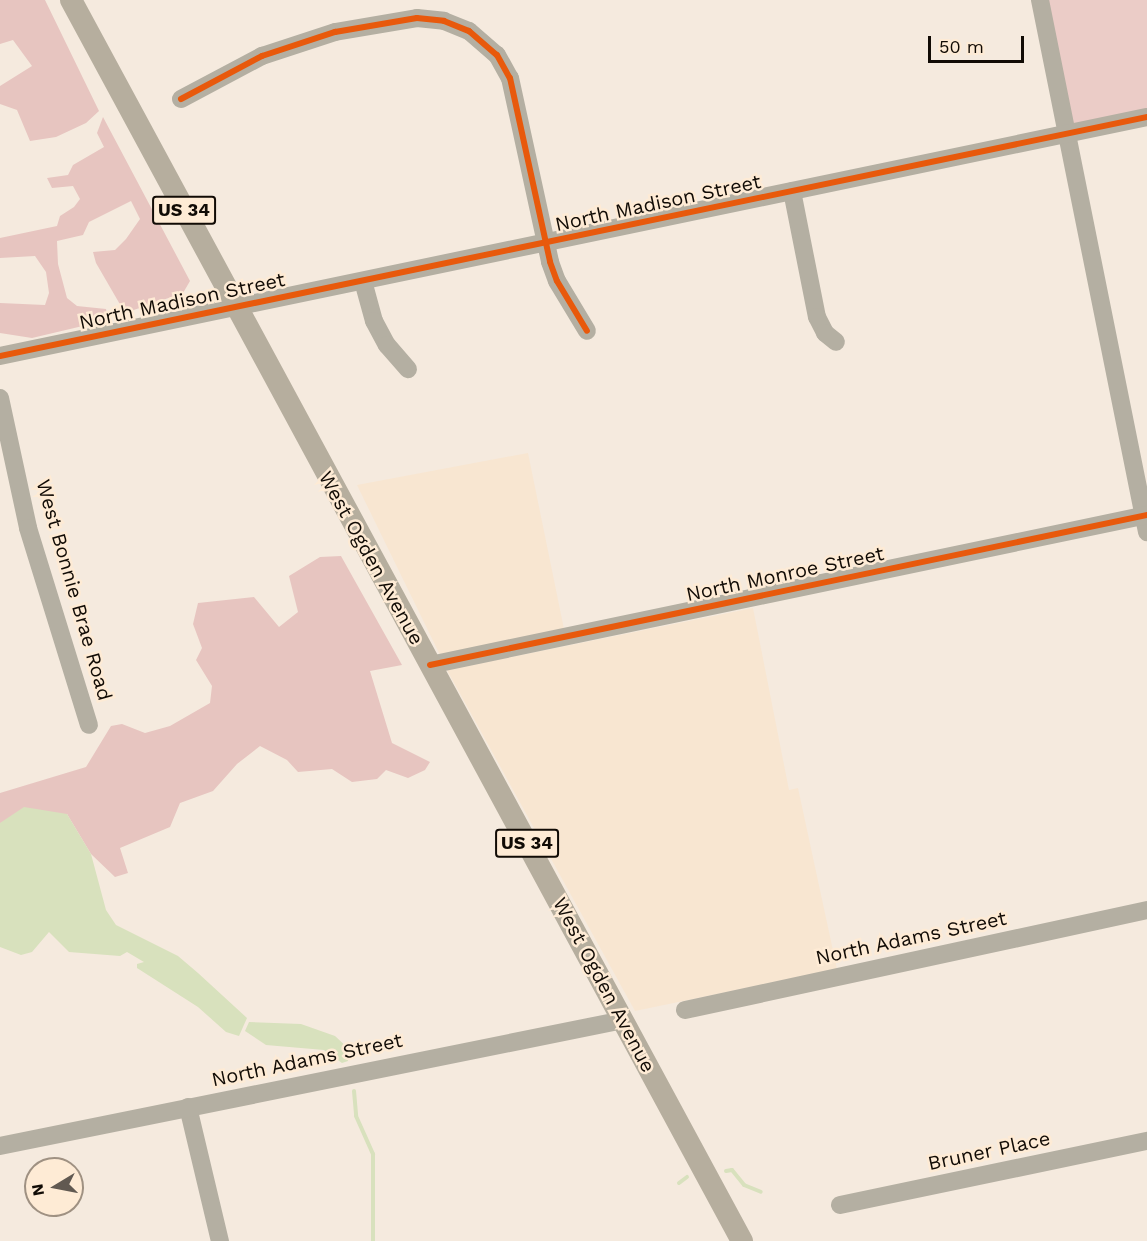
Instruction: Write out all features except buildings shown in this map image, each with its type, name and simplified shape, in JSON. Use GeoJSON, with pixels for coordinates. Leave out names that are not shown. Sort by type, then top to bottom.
{"type":"FeatureCollection","features":[{"type":"Feature","properties":{"kind":"main road","name":"West Ogden Avenue"},"geometry":{"type":"LineString","coordinates":[[71,0],[742,1241]]}},
{"type":"Feature","properties":{"kind":"street"},"geometry":{"type":"LineString","coordinates":[[1040,0],[1146,520]]}},
{"type":"Feature","properties":{"kind":"street"},"geometry":{"type":"LineString","coordinates":[[181,99],[262,56],[335,32],[417,18],[457,25],[489,46],[510,78],[545,243],[557,281],[587,331]]}},
{"type":"Feature","properties":{"kind":"street","name":"North Madison Street"},"geometry":{"type":"LineString","coordinates":[[0,356],[235,305],[363,281],[1147,117]]}},
{"type":"Feature","properties":{"kind":"street"},"geometry":{"type":"LineString","coordinates":[[792,191],[817,317],[825,333],[836,342]]}},
{"type":"Feature","properties":{"kind":"street"},"geometry":{"type":"LineString","coordinates":[[363,281],[374,321],[387,345],[408,369]]}},
{"type":"Feature","properties":{"kind":"street","name":"West Bonnie Brae Road"},"geometry":{"type":"LineString","coordinates":[[0,398],[28,528],[89,725]]}},
{"type":"Feature","properties":{"kind":"street","name":"North Monroe Street"},"geometry":{"type":"LineString","coordinates":[[430,665],[1146,520]]}},
{"type":"Feature","properties":{"kind":"street","name":"North Adams Street"},"geometry":{"type":"LineString","coordinates":[[685,1010],[1147,910]]}},
{"type":"Feature","properties":{"kind":"street","name":"North Adams Street"},"geometry":{"type":"LineString","coordinates":[[0,1146],[623,1020]]}},
{"type":"Feature","properties":{"kind":"street"},"geometry":{"type":"LineString","coordinates":[[188,1107],[220,1241]]}},
{"type":"Feature","properties":{"kind":"street","name":"Bruner Place"},"geometry":{"type":"LineString","coordinates":[[840,1205],[1147,1141]]}},
{"type":"Feature","properties":{"kind":"shaded area"},"geometry":{"type":"Polygon","coordinates":[[[0,0],[45,0],[99,111],[86,123],[56,137],[30,141],[17,110],[0,104],[0,86],[32,66],[13,40],[0,44],[0,0]]]}},
{"type":"Feature","properties":{"kind":"shaded area"},"geometry":{"type":"Polygon","coordinates":[[[1047,0],[1147,0],[1147,110],[1072,125],[1047,0]]]}},
{"type":"Feature","properties":{"kind":"shaded area"},"geometry":{"type":"Polygon","coordinates":[[[103,117],[190,281],[183,293],[125,313],[96,263],[93,252],[115,250],[126,239],[140,219],[131,201],[89,222],[83,235],[57,241],[58,264],[67,298],[77,306],[106,309],[108,320],[32,338],[0,333],[0,303],[45,305],[49,293],[46,272],[35,256],[0,258],[0,238],[57,226],[60,216],[74,207],[80,199],[73,186],[52,188],[47,178],[68,175],[73,165],[104,147],[97,133],[103,117]]]}},
{"type":"Feature","properties":{"kind":"shaded area"},"geometry":{"type":"Polygon","coordinates":[[[528,453],[565,634],[442,659],[357,485],[528,453]]]}},
{"type":"Feature","properties":{"kind":"shaded area"},"geometry":{"type":"Polygon","coordinates":[[[341,556],[402,665],[370,671],[392,743],[430,762],[425,770],[408,778],[386,770],[377,779],[352,782],[332,769],[298,772],[287,760],[260,746],[237,764],[213,791],[180,803],[170,827],[120,848],[128,873],[115,877],[91,854],[67,814],[0,823],[0,793],[86,767],[111,726],[122,724],[145,733],[170,726],[210,703],[212,686],[196,660],[202,648],[193,624],[198,603],[254,597],[279,627],[298,612],[289,576],[320,557],[341,556]]]}},
{"type":"Feature","properties":{"kind":"shaded area"},"geometry":{"type":"Polygon","coordinates":[[[753,608],[789,790],[798,788],[837,969],[635,1011],[447,670],[753,608]]]}},
{"type":"Feature","properties":{"kind":"shaded area"},"geometry":{"type":"Polygon","coordinates":[[[24,807],[67,814],[91,854],[106,910],[116,925],[178,956],[198,973],[247,1018],[239,1036],[226,1032],[198,1007],[137,968],[137,964],[144,962],[127,952],[120,956],[69,952],[49,932],[32,952],[21,955],[0,947],[0,823],[24,807]]]}},
{"type":"Feature","properties":{"kind":"shaded area"},"geometry":{"type":"Polygon","coordinates":[[[249,1022],[301,1024],[335,1036],[349,1049],[348,1061],[342,1063],[324,1050],[266,1045],[245,1031],[249,1022]]]}},
{"type":"Feature","properties":{"kind":"waterway"},"geometry":{"type":"LineString","coordinates":[[354,1091],[356,1116],[373,1154],[373,1241]]}},
{"type":"Feature","properties":{"kind":"waterway"},"geometry":{"type":"LineString","coordinates":[[726,1171],[732,1170],[744,1185],[761,1192]]}},
{"type":"Feature","properties":{"kind":"waterway"},"geometry":{"type":"LineString","coordinates":[[679,1183],[687,1177]]}},
{"type":"Feature","properties":{"kind":"cycle path"},"geometry":{"type":"LineString","coordinates":[[181,99],[262,56],[335,32],[417,18],[444,21],[469,31],[497,55],[510,78],[550,262],[557,281],[587,331]]}},
{"type":"Feature","properties":{"kind":"cycle path"},"geometry":{"type":"LineString","coordinates":[[0,356],[1147,117]]}},
{"type":"Feature","properties":{"kind":"cycle path"},"geometry":{"type":"LineString","coordinates":[[430,665],[1147,515]]}}]}
